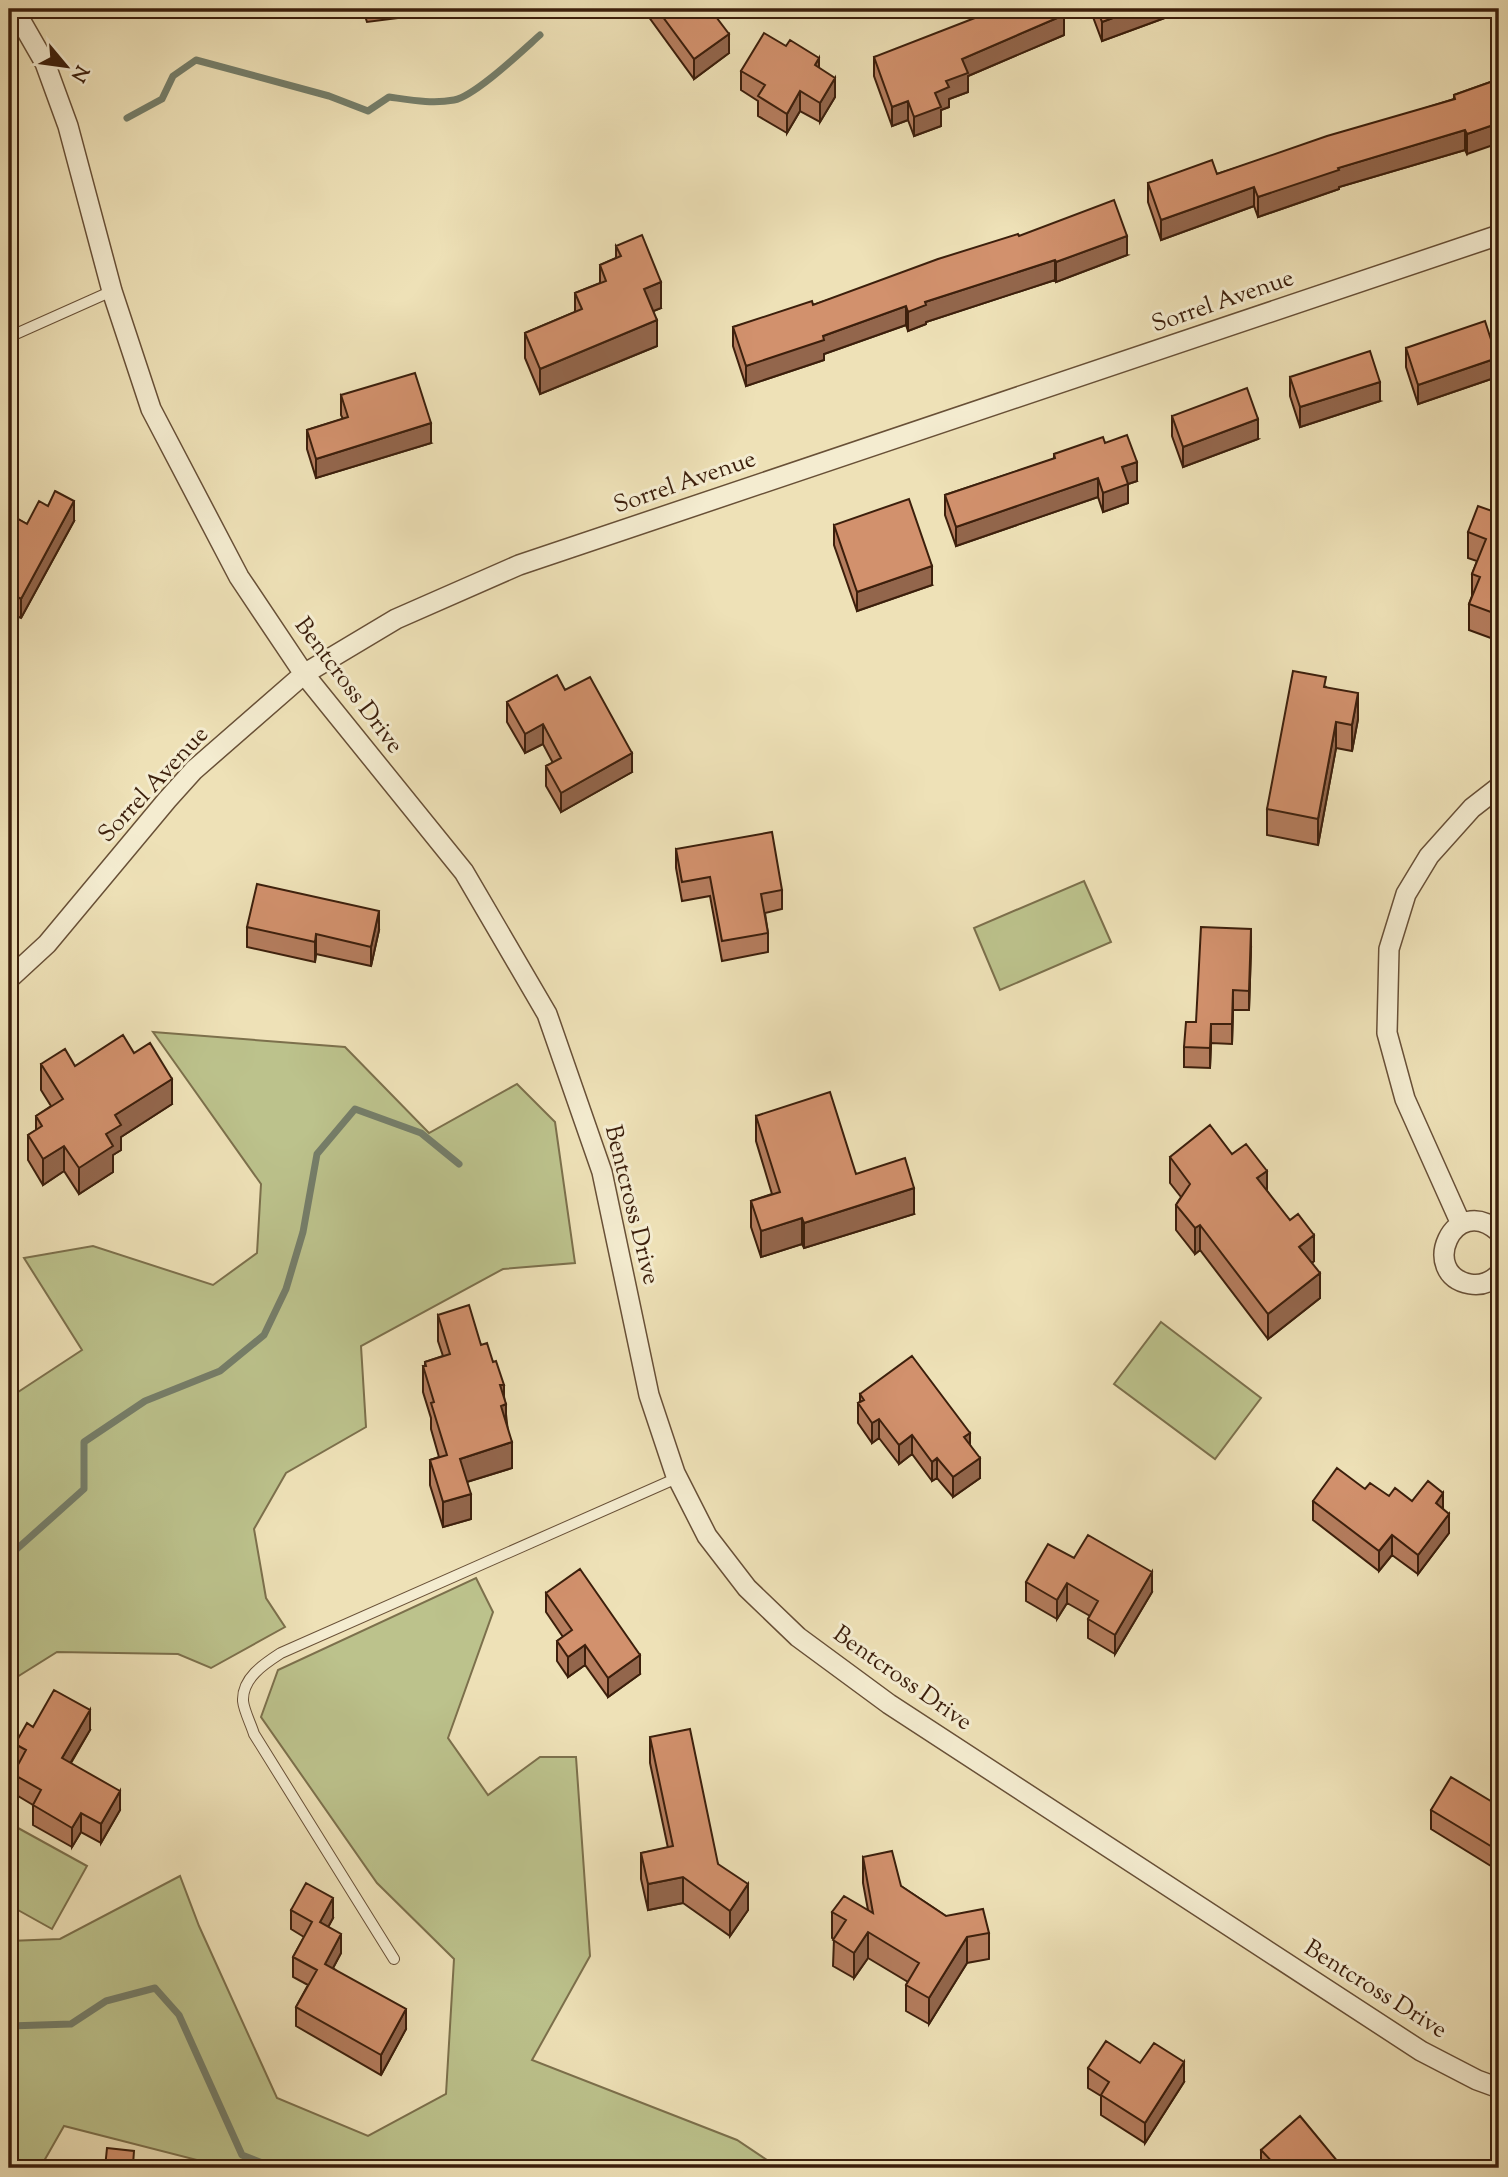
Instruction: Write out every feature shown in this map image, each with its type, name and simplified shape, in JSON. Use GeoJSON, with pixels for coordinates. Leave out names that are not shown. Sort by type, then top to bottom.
{"type":"FeatureCollection","features":[{"type":"Feature","properties":{"kind":"street","name":"Bentcross Drive"},"geometry":{"type":"LineString","coordinates":[[15,9],[45,62],[68,126],[112,291],[151,409],[239,577],[304,674],[464,872],[547,1014],[603,1172],[649,1395],[677,1478],[707,1536],[747,1588],[808,1644],[899,1710],[1421,2051],[1477,2080],[1499,2088]]}},
{"type":"Feature","properties":{"kind":"street","name":"Sorrel Avenue"},"geometry":{"type":"LineString","coordinates":[[9,979],[47,944],[194,770],[304,674],[396,619],[519,565],[1499,235]]}},
{"type":"Feature","properties":{"kind":"street"},"geometry":{"type":"LineString","coordinates":[[1461,1224],[1405,1099],[1387,1033],[1390,949],[1406,894],[1429,856],[1472,808],[1499,787]]}},
{"type":"Feature","properties":{"kind":"street"},"geometry":{"type":"LineString","coordinates":[[1499,1232],[1481,1222],[1461,1224],[1453,1230],[1444,1248],[1447,1267],[1453,1276],[1470,1284],[1480,1284],[1490,1282],[1499,1274]]}},
{"type":"Feature","properties":{"kind":"lane"},"geometry":{"type":"LineString","coordinates":[[9,337],[112,291]]}},
{"type":"Feature","properties":{"kind":"lane"},"geometry":{"type":"LineString","coordinates":[[394,1959],[254,1734],[243,1701],[246,1686],[258,1669],[281,1653],[677,1478]]}},
{"type":"Feature","properties":{"kind":"green space"},"geometry":{"type":"Polygon","coordinates":[[[1084,881],[1111,942],[1000,990],[974,928],[1084,881]]]}},
{"type":"Feature","properties":{"kind":"green space"},"geometry":{"type":"Polygon","coordinates":[[[153,1032],[345,1047],[429,1133],[517,1084],[555,1122],[575,1263],[503,1269],[361,1346],[366,1427],[286,1473],[254,1529],[266,1598],[285,1627],[211,1668],[178,1654],[57,1652],[9,1682],[9,1398],[82,1350],[24,1258],[93,1246],[213,1285],[257,1253],[261,1184],[153,1032]]]}},
{"type":"Feature","properties":{"kind":"green space"},"geometry":{"type":"Polygon","coordinates":[[[1161,1322],[1261,1398],[1215,1459],[1114,1384],[1161,1322]]]}},
{"type":"Feature","properties":{"kind":"green space"},"geometry":{"type":"Polygon","coordinates":[[[476,1578],[493,1612],[448,1738],[488,1795],[540,1757],[576,1757],[590,1956],[532,2060],[737,2140],[779,2168],[207,2168],[205,2162],[64,2126],[40,2168],[9,2168],[9,1941],[60,1939],[180,1876],[199,1926],[277,2098],[368,2136],[446,2094],[454,1959],[377,1883],[261,1717],[278,1670],[476,1578]]]}},
{"type":"Feature","properties":{"kind":"green space"},"geometry":{"type":"Polygon","coordinates":[[[9,1823],[87,1866],[52,1929],[9,1905],[9,1823]]]}},
{"type":"Feature","properties":{"kind":"building"},"geometry":{"type":"Polygon","coordinates":[[[657,9],[710,9],[729,34],[694,59],[657,9]]]}},
{"type":"Feature","properties":{"kind":"building"},"geometry":{"type":"Polygon","coordinates":[[[997,9],[1061,9],[1064,15],[962,59],[968,73],[946,81],[949,87],[935,93],[941,107],[914,117],[908,101],[892,107],[874,57],[997,9]]]}},
{"type":"Feature","properties":{"kind":"building"},"geometry":{"type":"Polygon","coordinates":[[[1097,9],[1137,9],[1102,22],[1097,9]]]}},
{"type":"Feature","properties":{"kind":"building"},"geometry":{"type":"Polygon","coordinates":[[[764,33],[786,46],[790,40],[819,58],[815,65],[835,78],[820,103],[800,91],[787,114],[758,96],[765,85],[741,71],[764,33]]]}},
{"type":"Feature","properties":{"kind":"building"},"geometry":{"type":"Polygon","coordinates":[[[1499,79],[1499,123],[1467,134],[1465,130],[1338,168],[1339,170],[1258,197],[1254,187],[1161,220],[1148,183],[1212,160],[1217,174],[1327,136],[1455,99],[1454,95],[1499,79]]]}},
{"type":"Feature","properties":{"kind":"building"},"geometry":{"type":"Polygon","coordinates":[[[1114,200],[1127,236],[1056,262],[1055,260],[925,302],[926,305],[908,312],[906,306],[823,336],[824,340],[746,366],[733,327],[812,301],[813,305],[938,259],[1018,234],[1019,236],[1114,200]]]}},
{"type":"Feature","properties":{"kind":"building"},"geometry":{"type":"Polygon","coordinates":[[[642,235],[661,282],[644,289],[657,320],[540,369],[525,333],[582,309],[575,293],[606,281],[600,265],[621,256],[616,246],[642,235]]]}},
{"type":"Feature","properties":{"kind":"building"},"geometry":{"type":"Polygon","coordinates":[[[1485,321],[1497,358],[1418,385],[1406,348],[1485,321]]]}},
{"type":"Feature","properties":{"kind":"building"},"geometry":{"type":"Polygon","coordinates":[[[1370,351],[1380,382],[1300,407],[1290,377],[1370,351]]]}},
{"type":"Feature","properties":{"kind":"building"},"geometry":{"type":"Polygon","coordinates":[[[415,373],[431,423],[316,459],[307,430],[348,417],[341,395],[415,373]]]}},
{"type":"Feature","properties":{"kind":"building"},"geometry":{"type":"Polygon","coordinates":[[[1247,388],[1258,419],[1183,447],[1172,416],[1247,388]]]}},
{"type":"Feature","properties":{"kind":"building"},"geometry":{"type":"Polygon","coordinates":[[[1127,435],[1137,462],[1122,467],[1128,484],[1103,493],[1098,478],[956,527],[945,495],[1055,458],[1054,454],[1103,437],[1105,443],[1127,435]]]}},
{"type":"Feature","properties":{"kind":"building"},"geometry":{"type":"Polygon","coordinates":[[[55,491],[74,501],[21,599],[10,593],[9,595],[9,514],[27,524],[39,501],[48,506],[55,491]]]}},
{"type":"Feature","properties":{"kind":"building"},"geometry":{"type":"Polygon","coordinates":[[[909,499],[932,566],[857,592],[834,525],[909,499]]]}},
{"type":"Feature","properties":{"kind":"building"},"geometry":{"type":"Polygon","coordinates":[[[1497,500],[1499,615],[1469,604],[1480,577],[1472,574],[1486,539],[1468,532],[1478,506],[1492,511],[1497,500]]]}},
{"type":"Feature","properties":{"kind":"building"},"geometry":{"type":"Polygon","coordinates":[[[1293,671],[1326,677],[1324,687],[1358,693],[1352,725],[1336,722],[1318,819],[1267,809],[1293,671]]]}},
{"type":"Feature","properties":{"kind":"building"},"geometry":{"type":"Polygon","coordinates":[[[557,675],[565,690],[590,677],[632,753],[561,793],[546,766],[561,758],[543,724],[525,734],[507,702],[557,675]]]}},
{"type":"Feature","properties":{"kind":"building"},"geometry":{"type":"Polygon","coordinates":[[[772,832],[782,890],[761,894],[768,933],[722,941],[710,877],[682,882],[676,849],[772,832]]]}},
{"type":"Feature","properties":{"kind":"building"},"geometry":{"type":"Polygon","coordinates":[[[257,884],[379,911],[371,947],[316,934],[315,942],[247,927],[257,884]]]}},
{"type":"Feature","properties":{"kind":"building"},"geometry":{"type":"Polygon","coordinates":[[[1201,927],[1251,929],[1249,991],[1233,990],[1232,1024],[1211,1024],[1210,1048],[1184,1047],[1186,1022],[1196,1022],[1201,927]]]}},
{"type":"Feature","properties":{"kind":"building"},"geometry":{"type":"Polygon","coordinates":[[[123,1035],[134,1053],[150,1043],[172,1079],[115,1115],[121,1125],[106,1134],[113,1146],[79,1168],[64,1146],[43,1159],[28,1135],[42,1126],[36,1116],[63,1099],[41,1064],[65,1049],[75,1066],[123,1035]]]}},
{"type":"Feature","properties":{"kind":"building"},"geometry":{"type":"Polygon","coordinates":[[[830,1092],[856,1174],[905,1158],[914,1188],[804,1223],[802,1218],[761,1231],[751,1201],[780,1192],[756,1116],[830,1092]]]}},
{"type":"Feature","properties":{"kind":"building"},"geometry":{"type":"Polygon","coordinates":[[[1210,1125],[1232,1154],[1246,1144],[1267,1171],[1257,1178],[1290,1220],[1298,1214],[1314,1235],[1299,1247],[1320,1273],[1268,1314],[1200,1225],[1195,1228],[1176,1205],[1190,1184],[1170,1157],[1210,1125]]]}},
{"type":"Feature","properties":{"kind":"building"},"geometry":{"type":"Polygon","coordinates":[[[469,1305],[481,1345],[487,1343],[504,1385],[500,1385],[506,1404],[501,1406],[512,1442],[460,1459],[471,1494],[443,1502],[430,1460],[447,1455],[423,1366],[426,1366],[425,1362],[450,1354],[438,1315],[469,1305]]]}},
{"type":"Feature","properties":{"kind":"building"},"geometry":{"type":"Polygon","coordinates":[[[912,1356],[970,1433],[964,1437],[980,1458],[953,1477],[937,1458],[932,1462],[912,1435],[899,1445],[879,1419],[872,1423],[858,1403],[864,1400],[860,1394],[912,1356]]]}},
{"type":"Feature","properties":{"kind":"building"},"geometry":{"type":"Polygon","coordinates":[[[1337,1468],[1365,1489],[1370,1483],[1389,1496],[1395,1488],[1412,1501],[1428,1481],[1443,1493],[1436,1503],[1449,1514],[1418,1555],[1392,1535],[1379,1551],[1313,1501],[1337,1468]]]}},
{"type":"Feature","properties":{"kind":"building"},"geometry":{"type":"Polygon","coordinates":[[[1088,1535],[1152,1572],[1115,1635],[1088,1619],[1098,1601],[1067,1583],[1057,1600],[1026,1582],[1048,1544],[1074,1558],[1088,1535]]]}},
{"type":"Feature","properties":{"kind":"building"},"geometry":{"type":"Polygon","coordinates":[[[580,1569],[640,1655],[608,1678],[585,1645],[568,1657],[557,1641],[572,1630],[546,1593],[580,1569]]]}},
{"type":"Feature","properties":{"kind":"building"},"geometry":{"type":"Polygon","coordinates":[[[54,1690],[90,1710],[62,1758],[120,1791],[101,1824],[81,1813],[72,1828],[33,1805],[41,1790],[13,1774],[26,1750],[15,1744],[27,1723],[33,1727],[54,1690]]]}},
{"type":"Feature","properties":{"kind":"building"},"geometry":{"type":"Polygon","coordinates":[[[690,1729],[718,1864],[748,1884],[730,1911],[683,1877],[648,1884],[641,1853],[673,1846],[650,1737],[690,1729]]]}},
{"type":"Feature","properties":{"kind":"building"},"geometry":{"type":"Polygon","coordinates":[[[1451,1777],[1499,1806],[1499,1851],[1431,1810],[1451,1777]]]}},
{"type":"Feature","properties":{"kind":"building"},"geometry":{"type":"Polygon","coordinates":[[[892,1851],[901,1886],[946,1916],[983,1909],[989,1933],[967,1937],[929,1998],[906,1985],[919,1963],[868,1932],[854,1953],[833,1940],[846,1920],[832,1912],[844,1896],[873,1913],[863,1857],[892,1851]]]}},
{"type":"Feature","properties":{"kind":"building"},"geometry":{"type":"Polygon","coordinates":[[[306,1883],[333,1898],[320,1922],[341,1934],[325,1964],[406,2009],[381,2055],[296,2007],[317,1970],[293,1957],[312,1922],[291,1910],[306,1883]]]}},
{"type":"Feature","properties":{"kind":"building"},"geometry":{"type":"Polygon","coordinates":[[[1106,2041],[1140,2063],[1154,2043],[1184,2062],[1145,2123],[1101,2095],[1109,2082],[1088,2068],[1106,2041]]]}},
{"type":"Feature","properties":{"kind":"building"},"geometry":{"type":"Polygon","coordinates":[[[1300,2116],[1343,2168],[1278,2168],[1261,2150],[1300,2116]]]}},
{"type":"Feature","properties":{"kind":"building"},"geometry":{"type":"Polygon","coordinates":[[[107,2148],[134,2151],[133,2165],[159,2168],[105,2168],[107,2148]]]}},
{"type":"Feature","properties":{"kind":"waterway"},"geometry":{"type":"LineString","coordinates":[[127,118],[162,99],[173,76],[196,60],[329,96],[368,111],[389,97],[430,102],[454,100],[486,82],[540,35]]}},
{"type":"Feature","properties":{"kind":"waterway"},"geometry":{"type":"LineString","coordinates":[[9,1556],[84,1489],[84,1442],[145,1401],[220,1371],[264,1335],[286,1289],[303,1232],[317,1154],[355,1109],[421,1133],[459,1164]]}},
{"type":"Feature","properties":{"kind":"waterway"},"geometry":{"type":"LineString","coordinates":[[9,2026],[71,2024],[106,2001],[155,1988],[179,2015],[242,2155],[275,2168]]}},
{"type":"Feature","properties":{"kind":"waterway"},"geometry":{"type":"LineString","coordinates":[[419,2168],[424,2168]]}}]}
